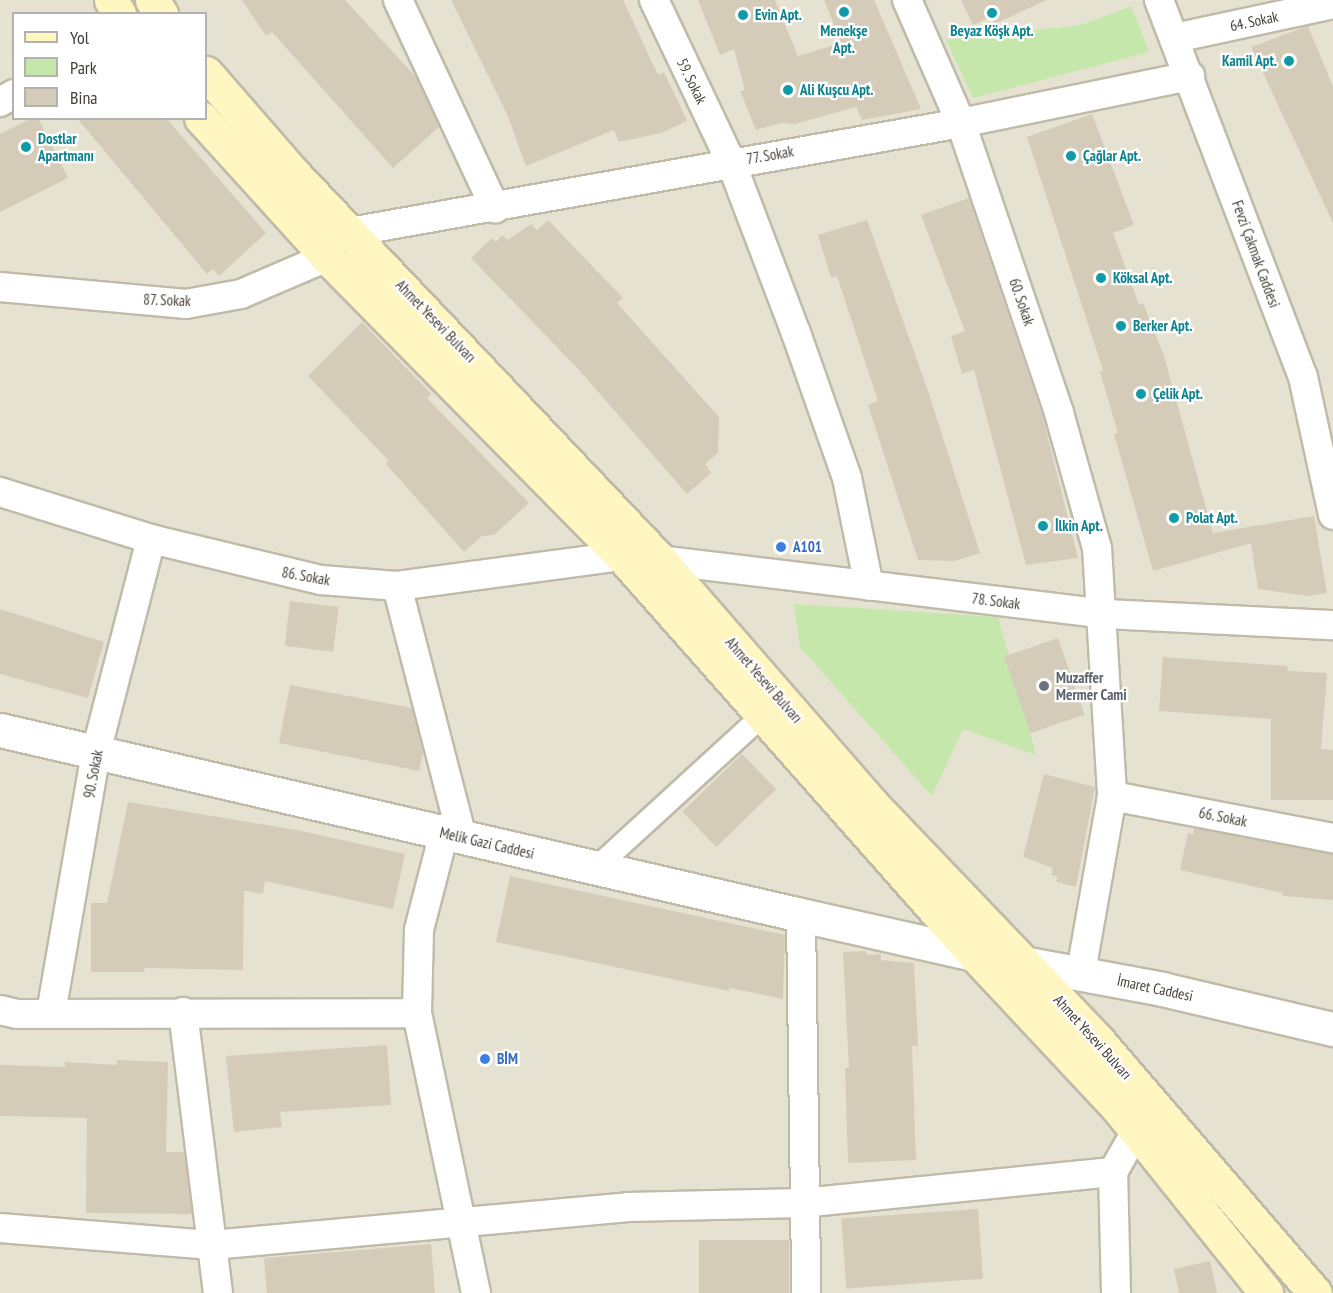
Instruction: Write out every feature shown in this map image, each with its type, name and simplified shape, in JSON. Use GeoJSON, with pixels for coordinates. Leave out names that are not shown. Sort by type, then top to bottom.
{"type":"FeatureCollection","features":[{"type":"Feature","properties":{"kind":"main road","name":"Ahmet Yesevi Bulvarı"},"geometry":{"type":"LineString","coordinates":[[207,74],[350,232],[660,560],[871,803],[1099,1042],[1315,1293]]}},
{"type":"Feature","properties":{"kind":"main road","name":"Ahmet Yesevi Bulvarı"},"geometry":{"type":"LineString","coordinates":[[203,120],[327,257],[622,556],[761,716],[1137,1130],[1266,1293]]}},
{"type":"Feature","properties":{"kind":"street"},"geometry":{"type":"LineString","coordinates":[[398,0],[495,208]]}},
{"type":"Feature","properties":{"kind":"street","name":"59. Sokak"},"geometry":{"type":"LineString","coordinates":[[654,0],[731,162],[847,478],[869,586]]}},
{"type":"Feature","properties":{"kind":"street","name":"60. Sokak"},"geometry":{"type":"LineString","coordinates":[[907,0],[961,123],[1059,413],[1097,548],[1104,614],[1112,796],[1082,972]]}},
{"type":"Feature","properties":{"kind":"street","name":"Fevzi Çakmak Caddesi"},"geometry":{"type":"LineString","coordinates":[[1159,0],[1190,76],[1303,377],[1333,515]]}},
{"type":"Feature","properties":{"kind":"street","name":"64. Sokak"},"geometry":{"type":"LineString","coordinates":[[1175,38],[1333,4]]}},
{"type":"Feature","properties":{"kind":"street","name":"77. Sokak"},"geometry":{"type":"LineString","coordinates":[[350,232],[495,208],[731,162],[961,123],[1190,76]]}},
{"type":"Feature","properties":{"kind":"street","name":"87. Sokak"},"geometry":{"type":"LineString","coordinates":[[0,287],[186,304],[240,294],[327,257]]}},
{"type":"Feature","properties":{"kind":"street","name":"86. Sokak"},"geometry":{"type":"LineString","coordinates":[[0,492],[151,539],[321,580],[397,586],[622,556]]}},
{"type":"Feature","properties":{"kind":"street","name":"90. Sokak"},"geometry":{"type":"LineString","coordinates":[[51,1013],[96,752],[151,539]]}},
{"type":"Feature","properties":{"kind":"street","name":"78. Sokak"},"geometry":{"type":"LineString","coordinates":[[660,560],[1104,614],[1333,625]]}},
{"type":"Feature","properties":{"kind":"street"},"geometry":{"type":"LineString","coordinates":[[397,586],[453,835],[419,930],[417,1013],[459,1224],[476,1293]]}},
{"type":"Feature","properties":{"kind":"street"},"geometry":{"type":"LineString","coordinates":[[595,868],[761,716]]}},
{"type":"Feature","properties":{"kind":"street","name":"Melik Gazi Caddesi"},"geometry":{"type":"LineString","coordinates":[[0,730],[975,954]]}},
{"type":"Feature","properties":{"kind":"street","name":"66. Sokak"},"geometry":{"type":"LineString","coordinates":[[1112,796],[1333,838]]}},
{"type":"Feature","properties":{"kind":"street"},"geometry":{"type":"LineString","coordinates":[[801,915],[802,1203],[806,1293]]}},
{"type":"Feature","properties":{"kind":"street","name":"İmaret Caddesi"},"geometry":{"type":"LineString","coordinates":[[975,954],[1082,972],[1333,1029]]}},
{"type":"Feature","properties":{"kind":"street"},"geometry":{"type":"LineString","coordinates":[[0,1010],[51,1013],[417,1013]]}},
{"type":"Feature","properties":{"kind":"street"},"geometry":{"type":"LineString","coordinates":[[183,1012],[218,1293]]}},
{"type":"Feature","properties":{"kind":"street"},"geometry":{"type":"LineString","coordinates":[[1116,1293],[1113,1172],[1137,1130]]}},
{"type":"Feature","properties":{"kind":"street"},"geometry":{"type":"LineString","coordinates":[[0,1228],[212,1245],[628,1207],[802,1203],[1113,1172]]}},
{"type":"Feature","properties":{"kind":"shaded area"},"geometry":{"type":"Polygon","coordinates":[[[0,0],[1333,0],[1333,1293],[0,1293],[0,0]]]}},
{"type":"Feature","properties":{"kind":"green space"},"geometry":{"type":"Polygon","coordinates":[[[1131,6],[1149,52],[973,98],[946,40],[1082,25],[1131,6]]]}},
{"type":"Feature","properties":{"kind":"green space"},"geometry":{"type":"Polygon","coordinates":[[[794,604],[998,617],[1036,755],[963,729],[932,796],[800,647],[794,604]]]}},
{"type":"Feature","properties":{"kind":"building"},"geometry":{"type":"Polygon","coordinates":[[[242,0],[345,0],[416,77],[439,127],[393,168],[272,32],[266,36],[242,0]]]}},
{"type":"Feature","properties":{"kind":"building"},"geometry":{"type":"Polygon","coordinates":[[[451,0],[623,0],[658,75],[664,72],[687,121],[661,133],[619,142],[614,130],[526,166],[507,114],[451,0]]]}},
{"type":"Feature","properties":{"kind":"building"},"geometry":{"type":"Polygon","coordinates":[[[698,0],[775,0],[798,56],[841,43],[824,0],[874,0],[921,109],[862,120],[856,107],[795,124],[781,123],[756,130],[740,91],[745,90],[734,49],[720,55],[698,0]]]}},
{"type":"Feature","properties":{"kind":"building","name":"Beyaz Köşk Apt."},"geometry":{"type":"Polygon","coordinates":[[[961,0],[1047,0],[994,24],[991,17],[973,25],[961,0]]]}},
{"type":"Feature","properties":{"kind":"building"},"geometry":{"type":"Polygon","coordinates":[[[1308,26],[1333,87],[1333,223],[1251,47],[1308,26]]]}},
{"type":"Feature","properties":{"kind":"building"},"geometry":{"type":"Polygon","coordinates":[[[1092,114],[1134,225],[1113,233],[1139,305],[1143,303],[1164,356],[1213,533],[1314,516],[1327,593],[1309,596],[1258,589],[1251,543],[1153,571],[1114,434],[1118,433],[1100,372],[1103,370],[1027,137],[1092,114]]]}},
{"type":"Feature","properties":{"kind":"building","name":"Dostlar Apartmanı"},"geometry":{"type":"Polygon","coordinates":[[[28,120],[39,120],[68,178],[0,212],[0,134],[28,120]]]}},
{"type":"Feature","properties":{"kind":"building"},"geometry":{"type":"Polygon","coordinates":[[[79,120],[168,120],[266,233],[219,276],[213,269],[207,274],[79,120]]]}},
{"type":"Feature","properties":{"kind":"building"},"geometry":{"type":"Polygon","coordinates":[[[969,198],[1043,418],[1078,558],[1026,565],[974,370],[962,374],[951,336],[965,331],[921,215],[969,198]]]}},
{"type":"Feature","properties":{"kind":"building"},"geometry":{"type":"Polygon","coordinates":[[[548,220],[623,298],[617,303],[719,417],[718,453],[705,464],[711,473],[687,494],[579,370],[471,258],[492,238],[496,242],[502,235],[508,240],[531,224],[537,230],[548,220]]]}},
{"type":"Feature","properties":{"kind":"building"},"geometry":{"type":"Polygon","coordinates":[[[867,220],[926,385],[980,553],[955,561],[918,560],[868,405],[878,401],[837,276],[831,278],[818,235],[867,220]]]}},
{"type":"Feature","properties":{"kind":"building"},"geometry":{"type":"Polygon","coordinates":[[[362,322],[431,394],[427,398],[529,503],[494,535],[482,536],[464,552],[386,464],[389,461],[308,376],[362,322]]]}},
{"type":"Feature","properties":{"kind":"building"},"geometry":{"type":"Polygon","coordinates":[[[290,601],[339,607],[333,652],[285,646],[290,601]]]}},
{"type":"Feature","properties":{"kind":"building"},"geometry":{"type":"Polygon","coordinates":[[[0,609],[104,642],[88,698],[0,674],[0,609]]]}},
{"type":"Feature","properties":{"kind":"building","name":"Muzaffer Mermer Cami"},"geometry":{"type":"Polygon","coordinates":[[[1058,638],[1084,715],[1030,733],[1004,657],[1058,638]]]}},
{"type":"Feature","properties":{"kind":"building"},"geometry":{"type":"Polygon","coordinates":[[[1163,657],[1287,666],[1288,671],[1327,673],[1321,749],[1333,750],[1333,800],[1271,800],[1271,719],[1159,711],[1163,657]]]}},
{"type":"Feature","properties":{"kind":"building"},"geometry":{"type":"Polygon","coordinates":[[[290,685],[412,708],[423,752],[419,771],[279,743],[290,685]]]}},
{"type":"Feature","properties":{"kind":"building"},"geometry":{"type":"Polygon","coordinates":[[[742,754],[776,789],[716,847],[682,812],[742,754]]]}},
{"type":"Feature","properties":{"kind":"building"},"geometry":{"type":"Polygon","coordinates":[[[1044,774],[1095,787],[1076,887],[1056,882],[1058,877],[1051,875],[1053,868],[1023,857],[1044,774]]]}},
{"type":"Feature","properties":{"kind":"building"},"geometry":{"type":"Polygon","coordinates":[[[128,802],[297,830],[405,854],[393,909],[265,881],[263,894],[244,891],[243,970],[145,968],[144,972],[91,972],[91,903],[107,903],[128,802]]]}},
{"type":"Feature","properties":{"kind":"building"},"geometry":{"type":"Polygon","coordinates":[[[1194,828],[1333,854],[1333,900],[1283,896],[1283,893],[1180,870],[1188,833],[1193,834],[1194,828]]]}},
{"type":"Feature","properties":{"kind":"building"},"geometry":{"type":"Polygon","coordinates":[[[510,876],[785,935],[783,999],[730,988],[729,991],[496,942],[510,876]]]}},
{"type":"Feature","properties":{"kind":"building"},"geometry":{"type":"Polygon","coordinates":[[[866,951],[867,955],[881,954],[881,960],[914,963],[918,1046],[912,1046],[916,1160],[848,1163],[845,1068],[849,1068],[843,952],[866,951]]]}},
{"type":"Feature","properties":{"kind":"building"},"geometry":{"type":"Polygon","coordinates":[[[387,1045],[391,1105],[280,1112],[282,1127],[234,1132],[226,1056],[387,1045]]]}},
{"type":"Feature","properties":{"kind":"building"},"geometry":{"type":"Polygon","coordinates":[[[117,1060],[168,1062],[166,1152],[184,1152],[192,1214],[86,1213],[87,1118],[0,1116],[0,1065],[65,1067],[65,1062],[117,1065],[117,1060]]]}},
{"type":"Feature","properties":{"kind":"building"},"geometry":{"type":"Polygon","coordinates":[[[978,1209],[983,1279],[846,1288],[841,1219],[978,1209]]]}},
{"type":"Feature","properties":{"kind":"building"},"geometry":{"type":"Polygon","coordinates":[[[699,1240],[789,1240],[789,1293],[699,1293],[699,1240]]]}},
{"type":"Feature","properties":{"kind":"building"},"geometry":{"type":"Polygon","coordinates":[[[431,1244],[435,1293],[267,1293],[264,1258],[431,1244]]]}},
{"type":"Feature","properties":{"kind":"building"},"geometry":{"type":"Polygon","coordinates":[[[1210,1261],[1217,1293],[1179,1293],[1174,1269],[1210,1261]]]}},
{"type":"Feature","properties":{"kind":"place","name":"Menekşe Apt."},"geometry":{"type":"Point","coordinates":[844,12]}},
{"type":"Feature","properties":{"kind":"place","name":"Beyaz Köşk Apt."},"geometry":{"type":"Point","coordinates":[992,13]}},
{"type":"Feature","properties":{"kind":"place","name":"Evin Apt."},"geometry":{"type":"Point","coordinates":[743,15]}},
{"type":"Feature","properties":{"kind":"place","name":"Kamil Apt."},"geometry":{"type":"Point","coordinates":[1289,61]}},
{"type":"Feature","properties":{"kind":"place","name":"Ali Kuşcu Apt."},"geometry":{"type":"Point","coordinates":[788,90]}},
{"type":"Feature","properties":{"kind":"place","name":"Dostlar Apartmanı"},"geometry":{"type":"Point","coordinates":[26,147]}},
{"type":"Feature","properties":{"kind":"place","name":"Çağlar Apt."},"geometry":{"type":"Point","coordinates":[1071,156]}},
{"type":"Feature","properties":{"kind":"place","name":"Köksal Apt."},"geometry":{"type":"Point","coordinates":[1101,278]}},
{"type":"Feature","properties":{"kind":"place","name":"Berker Apt."},"geometry":{"type":"Point","coordinates":[1121,326]}},
{"type":"Feature","properties":{"kind":"place","name":"Çelik Apt."},"geometry":{"type":"Point","coordinates":[1141,394]}},
{"type":"Feature","properties":{"kind":"place","name":"Polat Apt."},"geometry":{"type":"Point","coordinates":[1174,518]}},
{"type":"Feature","properties":{"kind":"place","name":"İlkin Apt."},"geometry":{"type":"Point","coordinates":[1043,526]}},
{"type":"Feature","properties":{"kind":"place","name":"A101"},"geometry":{"type":"Point","coordinates":[781,547]}},
{"type":"Feature","properties":{"kind":"place","name":"Muzaffer Mermer Cami"},"geometry":{"type":"Point","coordinates":[1044,686]}},
{"type":"Feature","properties":{"kind":"place","name":"BİM"},"geometry":{"type":"Point","coordinates":[485,1059]}}]}
